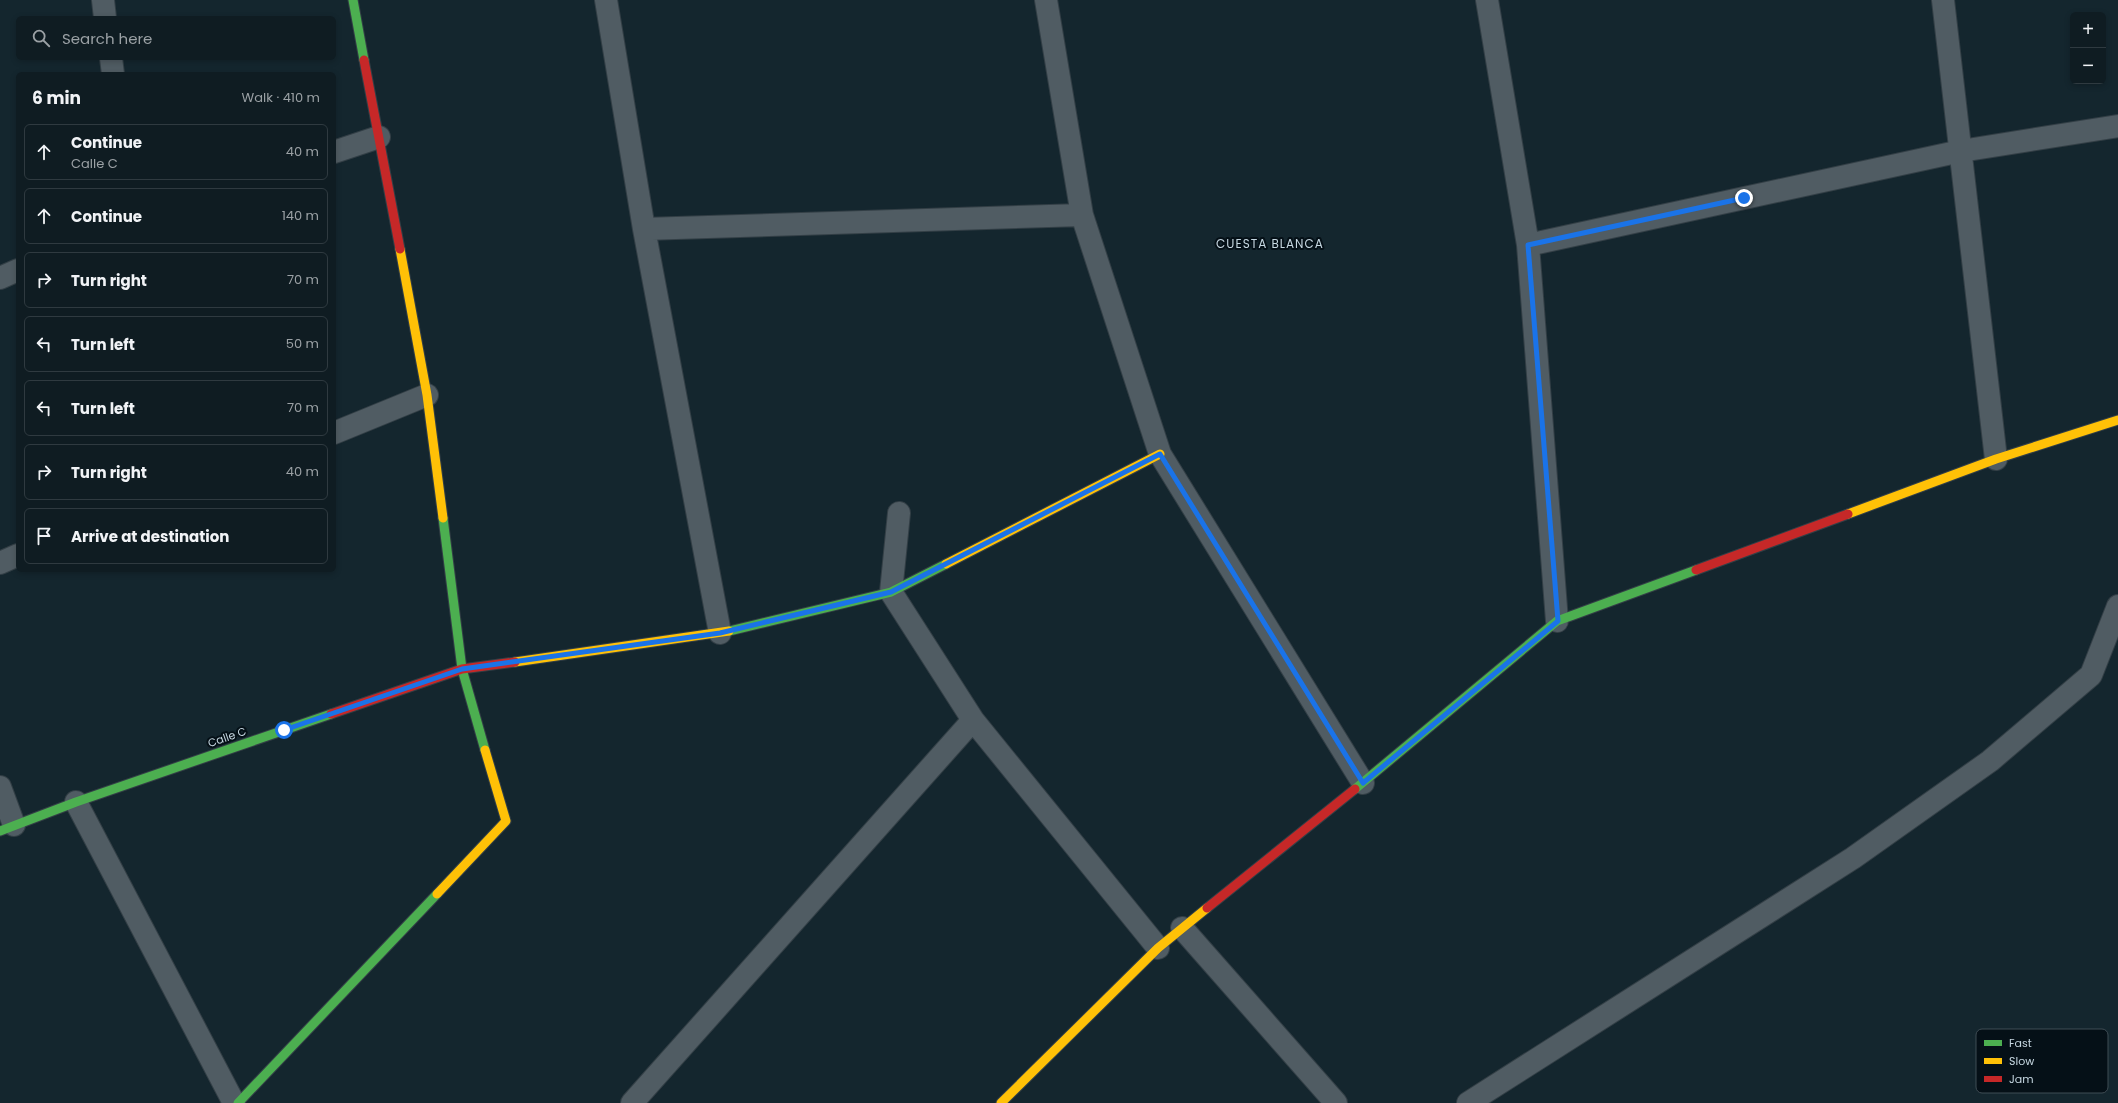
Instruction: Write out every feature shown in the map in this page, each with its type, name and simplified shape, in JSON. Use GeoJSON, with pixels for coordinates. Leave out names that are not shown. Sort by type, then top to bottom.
{"type":"FeatureCollection","features":[{"type":"Feature","properties":{"kind":"street"},"geometry":{"type":"LineString","coordinates":[[103,0],[105,16]]}},
{"type":"Feature","properties":{"kind":"street"},"geometry":{"type":"LineString","coordinates":[[238,1103],[506,821],[462,669],[426,395],[353,0]]}},
{"type":"Feature","properties":{"kind":"street"},"geometry":{"type":"LineString","coordinates":[[606,0],[644,229],[720,633]]}},
{"type":"Feature","properties":{"kind":"street"},"geometry":{"type":"LineString","coordinates":[[1046,0],[1082,214],[1160,454],[1363,783]]}},
{"type":"Feature","properties":{"kind":"street"},"geometry":{"type":"LineString","coordinates":[[1486,0],[1528,245],[1558,621]]}},
{"type":"Feature","properties":{"kind":"street"},"geometry":{"type":"LineString","coordinates":[[1943,0],[1996,459]]}},
{"type":"Feature","properties":{"kind":"street"},"geometry":{"type":"LineString","coordinates":[[111,60],[113,72]]}},
{"type":"Feature","properties":{"kind":"street"},"geometry":{"type":"LineString","coordinates":[[1528,245],[1961,151],[2118,126]]}},
{"type":"Feature","properties":{"kind":"street"},"geometry":{"type":"LineString","coordinates":[[336,151],[378,137]]}},
{"type":"Feature","properties":{"kind":"street"},"geometry":{"type":"LineString","coordinates":[[644,229],[1082,214]]}},
{"type":"Feature","properties":{"kind":"street"},"geometry":{"type":"LineString","coordinates":[[0,278],[16,271]]}},
{"type":"Feature","properties":{"kind":"street"},"geometry":{"type":"LineString","coordinates":[[336,432],[426,395]]}},
{"type":"Feature","properties":{"kind":"street"},"geometry":{"type":"LineString","coordinates":[[1002,1103],[1158,948],[1363,783],[1558,621],[1996,459],[2118,420]]}},
{"type":"Feature","properties":{"kind":"street","name":"Calle C"},"geometry":{"type":"LineString","coordinates":[[7,828],[76,802],[462,669],[720,633],[891,592],[1160,454]]}},
{"type":"Feature","properties":{"kind":"street"},"geometry":{"type":"LineString","coordinates":[[899,513],[891,592],[973,720],[1158,948]]}},
{"type":"Feature","properties":{"kind":"street"},"geometry":{"type":"LineString","coordinates":[[1468,1103],[1853,858],[1990,761],[2091,675],[2118,606]]}},
{"type":"Feature","properties":{"kind":"street"},"geometry":{"type":"LineString","coordinates":[[632,1103],[973,720]]}},
{"type":"Feature","properties":{"kind":"street"},"geometry":{"type":"LineString","coordinates":[[0,787],[7,828]]}},
{"type":"Feature","properties":{"kind":"street"},"geometry":{"type":"LineString","coordinates":[[76,802],[234,1103]]}},
{"type":"Feature","properties":{"kind":"street"},"geometry":{"type":"LineString","coordinates":[[1182,928],[1336,1103]]}},
{"type":"Feature","properties":{"kind":"traffic: fast"},"geometry":{"type":"LineString","coordinates":[[353,0],[364,60]]}},
{"type":"Feature","properties":{"kind":"traffic: fast"},"geometry":{"type":"LineString","coordinates":[[443,518],[462,669],[485,750]]}},
{"type":"Feature","properties":{"kind":"traffic: fast"},"geometry":{"type":"LineString","coordinates":[[729,631],[891,592],[946,564]]}},
{"type":"Feature","properties":{"kind":"traffic: fast"},"geometry":{"type":"LineString","coordinates":[[1355,789],[1557,621],[1696,570]]}},
{"type":"Feature","properties":{"kind":"traffic: fast"},"geometry":{"type":"LineString","coordinates":[[0,831],[76,802],[331,714]]}},
{"type":"Feature","properties":{"kind":"traffic: fast"},"geometry":{"type":"LineString","coordinates":[[238,1103],[437,894]]}},
{"type":"Feature","properties":{"kind":"traffic: slow"},"geometry":{"type":"LineString","coordinates":[[400,249],[427,395],[443,518]]}},
{"type":"Feature","properties":{"kind":"traffic: slow"},"geometry":{"type":"LineString","coordinates":[[1848,514],[1996,459],[2118,420]]}},
{"type":"Feature","properties":{"kind":"traffic: slow"},"geometry":{"type":"LineString","coordinates":[[946,564],[1160,454]]}},
{"type":"Feature","properties":{"kind":"traffic: slow"},"geometry":{"type":"LineString","coordinates":[[515,662],[729,631]]}},
{"type":"Feature","properties":{"kind":"traffic: slow"},"geometry":{"type":"LineString","coordinates":[[437,894],[506,821],[485,750]]}},
{"type":"Feature","properties":{"kind":"traffic: slow"},"geometry":{"type":"LineString","coordinates":[[1001,1103],[1158,948],[1207,908]]}},
{"type":"Feature","properties":{"kind":"traffic: jam"},"geometry":{"type":"LineString","coordinates":[[364,60],[400,249]]}},
{"type":"Feature","properties":{"kind":"traffic: jam"},"geometry":{"type":"LineString","coordinates":[[1696,570],[1848,514]]}},
{"type":"Feature","properties":{"kind":"traffic: jam"},"geometry":{"type":"LineString","coordinates":[[331,714],[462,669],[515,662]]}},
{"type":"Feature","properties":{"kind":"traffic: jam"},"geometry":{"type":"LineString","coordinates":[[1207,908],[1355,789]]}},
{"type":"Feature","properties":{"kind":"district","name":"CUESTA BLANCA"},"geometry":{"type":"Point","coordinates":[1270,243]}},
{"type":"Feature","properties":{"kind":"route"},"geometry":{"type":"LineString","coordinates":[[284,730],[462,669],[720,633],[891,592],[1160,454],[1363,783],[1558,621],[1528,245],[1744,198]]}}]}
